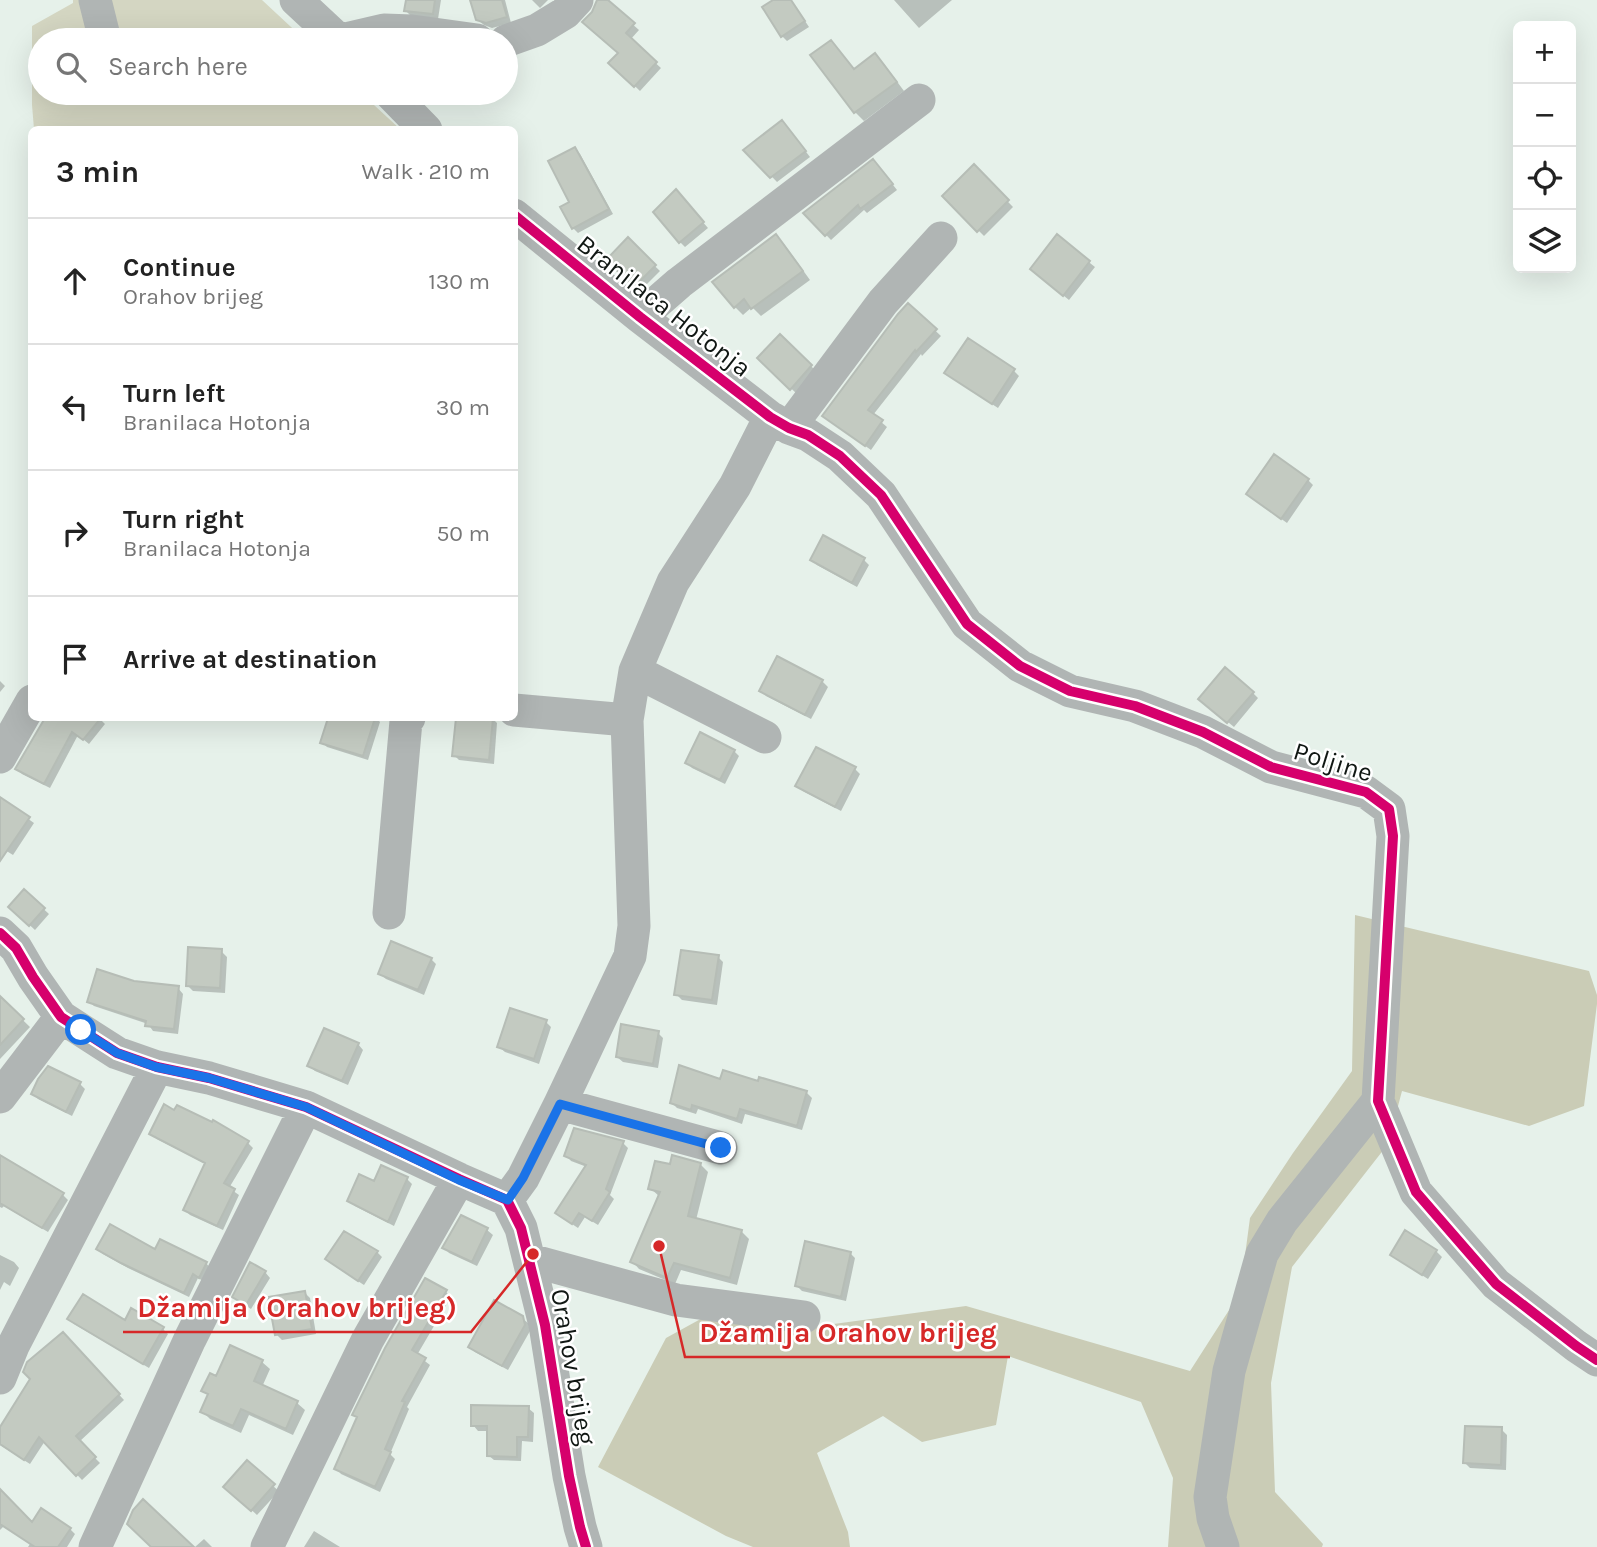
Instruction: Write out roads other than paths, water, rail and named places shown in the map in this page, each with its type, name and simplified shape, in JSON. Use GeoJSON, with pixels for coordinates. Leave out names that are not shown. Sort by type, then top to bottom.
{"type":"FeatureCollection","features":[{"type":"Feature","properties":{"kind":"street"},"geometry":{"type":"LineString","coordinates":[[95,0],[102,28]]}},
{"type":"Feature","properties":{"kind":"street"},"geometry":{"type":"LineString","coordinates":[[296,0],[327,28]]}},
{"type":"Feature","properties":{"kind":"street"},"geometry":{"type":"LineString","coordinates":[[518,37],[537,30],[565,13],[578,0]]}},
{"type":"Feature","properties":{"kind":"street","name":"Branilaca Hotonja"},"geometry":{"type":"LineString","coordinates":[[640,317],[679,283],[919,100]]}},
{"type":"Feature","properties":{"kind":"street"},"geometry":{"type":"LineString","coordinates":[[402,105],[422,126]]}},
{"type":"Feature","properties":{"kind":"street","name":"Branilaca Hotonja"},"geometry":{"type":"LineString","coordinates":[[518,218],[640,317],[779,423]]}},
{"type":"Feature","properties":{"kind":"street"},"geometry":{"type":"LineString","coordinates":[[0,933],[16,948],[61,1017],[117,1053],[156,1067],[209,1078],[306,1107],[459,1180],[508,1200],[523,1178],[560,1104],[630,956],[634,926],[627,720],[635,671],[673,582],[779,423],[941,238]]}},
{"type":"Feature","properties":{"kind":"street","name":"Poljine"},"geometry":{"type":"LineString","coordinates":[[779,423],[808,435],[840,456],[881,495],[967,624],[1020,666],[1070,691],[1135,706],[1203,732],[1270,767],[1366,792],[1389,809],[1393,836],[1378,1101],[1416,1192],[1496,1284],[1597,1360]]}},
{"type":"Feature","properties":{"kind":"street"},"geometry":{"type":"LineString","coordinates":[[635,671],[765,737]]}},
{"type":"Feature","properties":{"kind":"street"},"geometry":{"type":"LineString","coordinates":[[0,757],[28,708]]}},
{"type":"Feature","properties":{"kind":"street"},"geometry":{"type":"LineString","coordinates":[[518,710],[627,720]]}},
{"type":"Feature","properties":{"kind":"street"},"geometry":{"type":"LineString","coordinates":[[389,914],[406,721]]}},
{"type":"Feature","properties":{"kind":"street"},"geometry":{"type":"LineString","coordinates":[[0,1097],[61,1017]]}},
{"type":"Feature","properties":{"kind":"street"},"geometry":{"type":"LineString","coordinates":[[0,1378],[13,1346],[156,1067]]}},
{"type":"Feature","properties":{"kind":"street"},"geometry":{"type":"LineString","coordinates":[[1223,1547],[1213,1518],[1210,1497],[1229,1371],[1262,1254],[1282,1220],[1378,1101]]}},
{"type":"Feature","properties":{"kind":"street"},"geometry":{"type":"LineString","coordinates":[[560,1104],[721,1148]]}},
{"type":"Feature","properties":{"kind":"street"},"geometry":{"type":"LineString","coordinates":[[95,1547],[190,1339],[306,1107]]}},
{"type":"Feature","properties":{"kind":"street"},"geometry":{"type":"LineString","coordinates":[[267,1547],[368,1339],[459,1180]]}},
{"type":"Feature","properties":{"kind":"street","name":"Orahov brijeg"},"geometry":{"type":"LineString","coordinates":[[508,1200],[522,1228],[545,1325],[569,1476],[586,1547]]}},
{"type":"Feature","properties":{"kind":"street","name":"Orahov brijeg"},"geometry":{"type":"LineString","coordinates":[[530,1260],[676,1300],[804,1317]]}},
{"type":"Feature","properties":{"kind":"place","name":"Džamija Orahov brijeg"},"geometry":{"type":"Point","coordinates":[659,1246]}},
{"type":"Feature","properties":{"kind":"place","name":"Džamija (Orahov brijeg)"},"geometry":{"type":"Point","coordinates":[533,1254]}}]}
